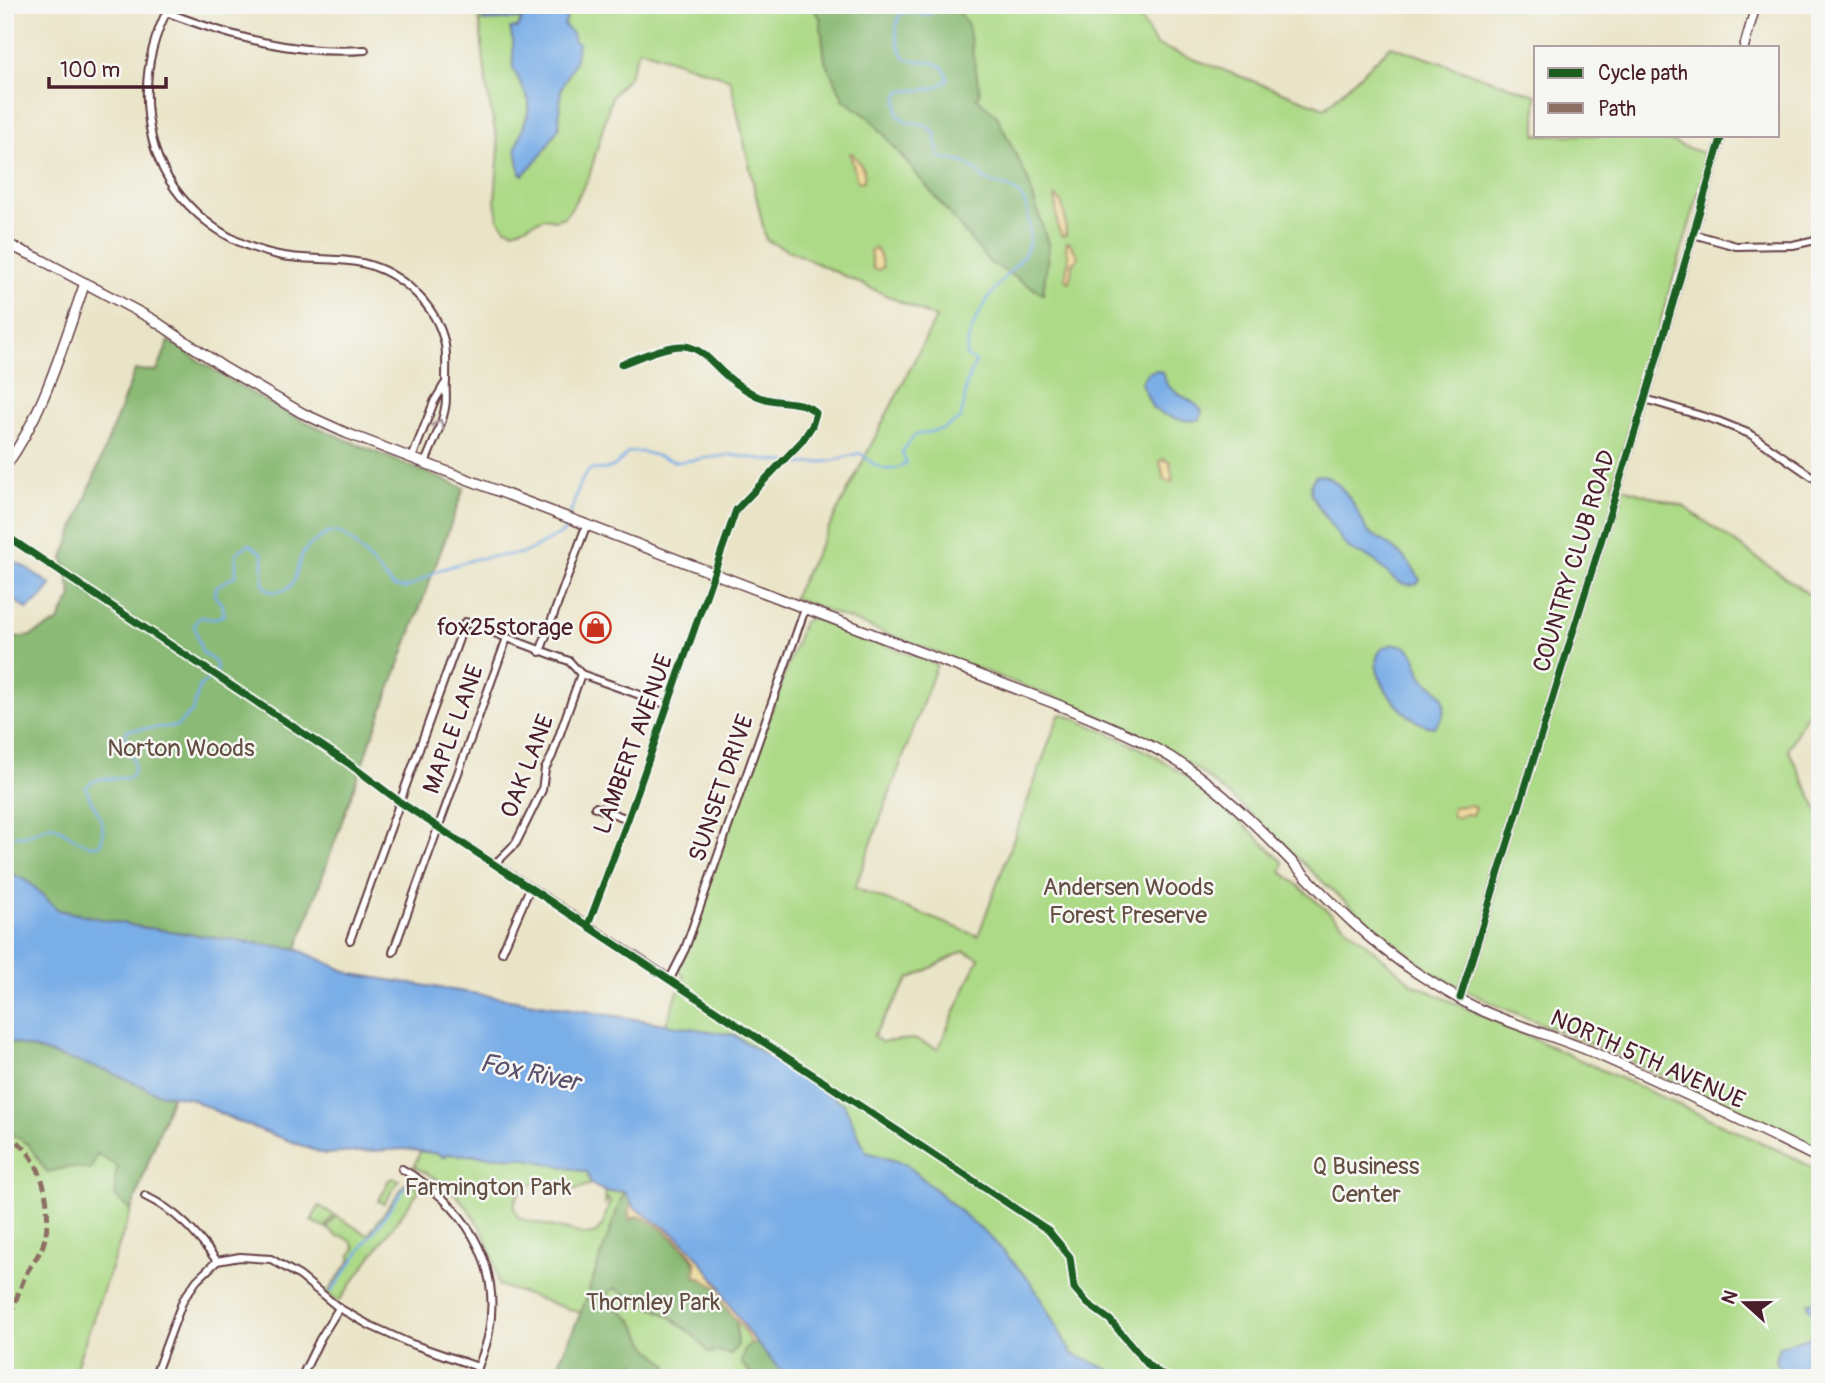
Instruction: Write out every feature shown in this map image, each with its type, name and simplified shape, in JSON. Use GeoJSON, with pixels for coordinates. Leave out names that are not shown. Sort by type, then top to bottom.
{"type":"FeatureCollection","features":[{"type":"Feature","properties":{"kind":"main road","name":"NORTH 5TH AVENUE"},"geometry":{"type":"LineString","coordinates":[[5,243],[152,319],[223,367],[302,413],[346,433],[1066,708],[1126,734],[1170,757],[1224,797],[1343,914],[1395,958],[1432,983],[1479,1009],[1635,1071],[1820,1159]]}},
{"type":"Feature","properties":{"kind":"main road"},"geometry":{"type":"LineString","coordinates":[[5,467],[37,411],[85,282]]}},
{"type":"Feature","properties":{"kind":"street"},"geometry":{"type":"LineString","coordinates":[[170,5],[159,28],[148,64],[145,104],[153,142],[176,191],[208,223],[244,243],[277,255],[364,263],[407,285],[418,295],[439,326],[445,345],[446,407],[425,463]]}},
{"type":"Feature","properties":{"kind":"street"},"geometry":{"type":"LineString","coordinates":[[1744,46],[1756,5]]}},
{"type":"Feature","properties":{"kind":"street"},"geometry":{"type":"LineString","coordinates":[[166,12],[220,33],[277,46],[335,52],[365,50]]}},
{"type":"Feature","properties":{"kind":"street","name":"COUNTRY CLUB ROAD"},"geometry":{"type":"LineString","coordinates":[[1460,998],[1645,399],[1722,136]]}},
{"type":"Feature","properties":{"kind":"street"},"geometry":{"type":"LineString","coordinates":[[1693,234],[1736,246],[1793,245],[1820,239]]}},
{"type":"Feature","properties":{"kind":"street","name":"LAMBERT AVENUE"},"geometry":{"type":"LineString","coordinates":[[588,925],[736,510],[802,441],[813,426],[816,413],[809,406],[772,403],[755,396],[727,376],[710,358],[685,346],[621,364]]}},
{"type":"Feature","properties":{"kind":"street"},"geometry":{"type":"LineString","coordinates":[[412,458],[434,402],[445,384]]}},
{"type":"Feature","properties":{"kind":"street"},"geometry":{"type":"LineString","coordinates":[[1645,399],[1750,433],[1820,482]]}},
{"type":"Feature","properties":{"kind":"street"},"geometry":{"type":"LineString","coordinates":[[540,652],[582,524]]}},
{"type":"Feature","properties":{"kind":"street","name":"SUNSET DRIVE"},"geometry":{"type":"LineString","coordinates":[[588,925],[670,979],[689,937],[805,609]]}},
{"type":"Feature","properties":{"kind":"street"},"geometry":{"type":"LineString","coordinates":[[350,940],[464,623],[569,661],[581,674],[668,705]]}},
{"type":"Feature","properties":{"kind":"street","name":"MAPLE LANE"},"geometry":{"type":"LineString","coordinates":[[393,952],[507,638]]}},
{"type":"Feature","properties":{"kind":"street","name":"OAK LANE"},"geometry":{"type":"LineString","coordinates":[[495,864],[516,843],[542,790],[545,769],[581,674]]}},
{"type":"Feature","properties":{"kind":"street"},"geometry":{"type":"LineString","coordinates":[[348,763],[400,802],[588,925]]}},
{"type":"Feature","properties":{"kind":"street"},"geometry":{"type":"LineString","coordinates":[[594,807],[628,819]]}},
{"type":"Feature","properties":{"kind":"street"},"geometry":{"type":"LineString","coordinates":[[502,952],[530,888]]}},
{"type":"Feature","properties":{"kind":"street"},"geometry":{"type":"LineString","coordinates":[[402,1169],[429,1185],[462,1217],[482,1252],[491,1290],[489,1332],[474,1378]]}},
{"type":"Feature","properties":{"kind":"street"},"geometry":{"type":"LineString","coordinates":[[145,1196],[167,1207],[194,1232],[217,1261]]}},
{"type":"Feature","properties":{"kind":"street"},"geometry":{"type":"LineString","coordinates":[[154,1378],[183,1300],[197,1280],[217,1261],[240,1258],[271,1259],[300,1276],[339,1308],[369,1325],[409,1343],[478,1367]]}},
{"type":"Feature","properties":{"kind":"street"},"geometry":{"type":"LineString","coordinates":[[301,1378],[339,1308]]}},
{"type":"Feature","properties":{"kind":"green space"},"geometry":{"type":"Polygon","coordinates":[[[478,5],[1133,5],[1156,45],[1325,108],[1391,46],[1534,94],[1534,136],[1655,136],[1705,154],[1705,171],[1613,485],[1683,506],[1820,602],[1820,689],[1788,749],[1820,815],[1820,1152],[1625,1058],[1496,1005],[1430,972],[1337,895],[1242,806],[1198,770],[1153,741],[1077,706],[793,598],[936,318],[766,240],[730,79],[639,49],[629,76],[612,96],[589,177],[572,207],[564,217],[556,220],[544,218],[514,231],[505,228],[498,219],[495,200],[499,150],[487,90],[478,5]]]}},
{"type":"Feature","properties":{"kind":"green space"},"geometry":{"type":"Polygon","coordinates":[[[810,5],[955,5],[968,25],[980,93],[977,98],[997,116],[1028,180],[1049,247],[1043,294],[989,262],[871,119],[844,100],[825,61],[820,17],[810,5]]]}},
{"type":"Feature","properties":{"kind":"green space","name":"Norton Woods"},"geometry":{"type":"Polygon","coordinates":[[[169,341],[244,389],[290,414],[464,488],[297,949],[140,927],[58,910],[30,883],[5,870],[5,639],[30,636],[58,622],[72,596],[63,558],[135,370],[157,371],[169,341]]]}},
{"type":"Feature","properties":{"kind":"green space"},"geometry":{"type":"Polygon","coordinates":[[[813,618],[937,664],[855,888],[978,936],[1059,715],[1064,714],[1139,747],[1186,776],[1220,803],[1284,863],[1281,871],[1413,984],[1791,1156],[1820,1172],[1820,1378],[1128,1378],[1072,1354],[1031,1282],[906,1164],[866,1152],[844,1104],[666,1024],[684,976],[678,970],[803,623],[813,618]],[[964,951],[909,979],[873,1036],[881,1042],[914,1039],[938,1049],[979,958],[964,951]]]}},
{"type":"Feature","properties":{"kind":"green space"},"geometry":{"type":"Polygon","coordinates":[[[5,1040],[108,1071],[157,1093],[172,1095],[72,1378],[5,1378],[5,1040]]]}},
{"type":"Feature","properties":{"kind":"green space"},"geometry":{"type":"Polygon","coordinates":[[[5,1040],[108,1071],[157,1093],[172,1095],[131,1211],[116,1197],[115,1177],[118,1167],[97,1154],[91,1169],[69,1167],[47,1172],[28,1144],[5,1130],[5,1040]]]}},
{"type":"Feature","properties":{"kind":"green space"},"geometry":{"type":"Polygon","coordinates":[[[420,1151],[443,1157],[447,1154],[523,1158],[588,1172],[591,1184],[578,1188],[572,1189],[550,1182],[529,1185],[519,1193],[514,1207],[518,1217],[525,1220],[587,1235],[596,1233],[603,1224],[610,1200],[605,1203],[606,1192],[624,1191],[672,1232],[787,1378],[647,1378],[651,1369],[572,1339],[581,1313],[498,1285],[495,1266],[482,1230],[461,1200],[447,1187],[414,1167],[420,1151]]]}},
{"type":"Feature","properties":{"kind":"green space"},"geometry":{"type":"Polygon","coordinates":[[[388,1180],[399,1180],[384,1204],[378,1201],[388,1180]]]}},
{"type":"Feature","properties":{"kind":"green space","name":"Farmington Park"},"geometry":{"type":"Polygon","coordinates":[[[408,1180],[420,1189],[339,1301],[327,1293],[352,1258],[350,1257],[355,1248],[351,1241],[342,1236],[338,1237],[327,1228],[336,1216],[368,1235],[408,1180]]]}},
{"type":"Feature","properties":{"kind":"green space","name":"Thornley Park"},"geometry":{"type":"Polygon","coordinates":[[[624,1191],[632,1202],[630,1220],[641,1216],[661,1228],[693,1260],[696,1277],[707,1280],[716,1287],[724,1306],[736,1319],[738,1345],[731,1354],[717,1351],[709,1353],[672,1318],[614,1288],[608,1294],[609,1302],[632,1320],[648,1347],[668,1365],[665,1375],[670,1378],[648,1378],[649,1371],[643,1370],[635,1363],[624,1369],[610,1371],[605,1378],[552,1378],[582,1310],[624,1191]]]}},
{"type":"Feature","properties":{"kind":"green space"},"geometry":{"type":"Polygon","coordinates":[[[319,1206],[334,1215],[325,1228],[311,1221],[319,1206]]]}},
{"type":"Feature","properties":{"kind":"green space"},"geometry":{"type":"Polygon","coordinates":[[[756,1342],[787,1378],[755,1378],[741,1363],[745,1350],[756,1342]]]}},
{"type":"Feature","properties":{"kind":"sand"},"geometry":{"type":"Polygon","coordinates":[[[850,153],[864,170],[863,182],[857,181],[850,153]]]}},
{"type":"Feature","properties":{"kind":"sand"},"geometry":{"type":"Polygon","coordinates":[[[1055,196],[1059,199],[1064,213],[1066,235],[1062,236],[1058,228],[1055,196]]]}},
{"type":"Feature","properties":{"kind":"sand"},"geometry":{"type":"Polygon","coordinates":[[[1067,242],[1078,256],[1076,261],[1071,263],[1069,282],[1065,279],[1069,258],[1067,242]]]}},
{"type":"Feature","properties":{"kind":"sand"},"geometry":{"type":"Polygon","coordinates":[[[875,248],[883,267],[878,270],[873,269],[870,251],[875,248]]]}},
{"type":"Feature","properties":{"kind":"sand"},"geometry":{"type":"Polygon","coordinates":[[[1164,459],[1170,462],[1173,482],[1164,480],[1160,461],[1164,459]]]}},
{"type":"Feature","properties":{"kind":"sand"},"geometry":{"type":"Polygon","coordinates":[[[1471,805],[1475,808],[1472,815],[1456,818],[1452,815],[1453,807],[1471,805]]]}},
{"type":"Feature","properties":{"kind":"sand"},"geometry":{"type":"Polygon","coordinates":[[[632,1202],[635,1208],[691,1249],[709,1271],[756,1342],[751,1344],[744,1330],[724,1306],[716,1287],[695,1275],[696,1264],[687,1250],[661,1228],[643,1218],[636,1216],[630,1220],[632,1202]]]}},
{"type":"Feature","properties":{"kind":"water"},"geometry":{"type":"Polygon","coordinates":[[[525,5],[564,5],[560,9],[567,19],[564,25],[574,36],[573,40],[578,43],[576,59],[561,89],[559,127],[543,153],[523,175],[520,173],[516,148],[528,113],[529,101],[513,68],[510,28],[517,28],[522,19],[483,21],[483,18],[523,15],[525,5]]]}},
{"type":"Feature","properties":{"kind":"water"},"geometry":{"type":"Polygon","coordinates":[[[1156,370],[1162,372],[1167,384],[1175,392],[1199,407],[1202,411],[1200,419],[1182,420],[1153,409],[1141,383],[1147,373],[1156,370]]]}},
{"type":"Feature","properties":{"kind":"water"},"geometry":{"type":"Polygon","coordinates":[[[1322,475],[1344,490],[1367,531],[1391,546],[1410,564],[1420,580],[1417,584],[1397,581],[1372,559],[1348,547],[1311,492],[1315,476],[1322,475]]]}},
{"type":"Feature","properties":{"kind":"water"},"geometry":{"type":"Polygon","coordinates":[[[5,557],[51,585],[41,598],[27,609],[14,600],[5,598],[5,557]]]}},
{"type":"Feature","properties":{"kind":"water"},"geometry":{"type":"Polygon","coordinates":[[[1395,644],[1411,651],[1422,676],[1442,696],[1444,711],[1434,727],[1421,724],[1408,715],[1395,703],[1385,688],[1376,660],[1382,650],[1395,644]]]}},
{"type":"Feature","properties":{"kind":"water","name":"Fox River"},"geometry":{"type":"Polygon","coordinates":[[[5,870],[30,883],[58,910],[140,927],[297,949],[352,974],[734,1035],[844,1104],[866,1152],[906,1164],[993,1240],[1031,1282],[1072,1354],[1128,1378],[787,1378],[754,1340],[725,1298],[719,1284],[691,1249],[672,1232],[635,1208],[624,1191],[606,1192],[591,1184],[587,1172],[523,1158],[447,1154],[442,1157],[439,1154],[405,1149],[324,1154],[234,1120],[189,1098],[157,1093],[108,1071],[5,1040],[5,870]]]}},
{"type":"Feature","properties":{"kind":"water"},"geometry":{"type":"Polygon","coordinates":[[[1809,1302],[1820,1302],[1820,1378],[1780,1378],[1776,1360],[1780,1346],[1810,1338],[1816,1326],[1816,1318],[1808,1307],[1809,1302]]]}},
{"type":"Feature","properties":{"kind":"waterway"},"geometry":{"type":"LineString","coordinates":[[570,515],[580,483],[590,469],[612,467],[628,452],[643,452],[677,462],[730,455],[801,464],[832,461],[860,453],[876,466],[893,469],[906,463],[902,452],[915,435],[943,429],[960,419],[966,384],[976,362],[966,356],[973,325],[989,297],[1024,255],[1030,231],[1026,206],[1020,195],[1008,187],[986,180],[965,163],[939,157],[935,133],[926,125],[906,122],[898,115],[897,100],[900,92],[931,89],[948,79],[946,72],[937,64],[906,59],[897,37],[900,14],[909,11],[928,14],[944,5]]}},
{"type":"Feature","properties":{"kind":"waterway"},"geometry":{"type":"LineString","coordinates":[[5,837],[27,835],[52,825],[82,842],[100,845],[103,837],[102,822],[86,788],[100,779],[130,778],[134,763],[125,742],[128,730],[177,726],[192,712],[200,686],[217,672],[216,663],[202,652],[194,625],[200,617],[213,619],[224,615],[223,606],[214,595],[217,586],[236,575],[236,553],[249,544],[263,554],[263,583],[268,591],[279,592],[291,586],[305,551],[323,536],[335,532],[357,546],[394,587],[407,588],[439,570],[475,559],[524,553],[563,533],[568,521]]}},
{"type":"Feature","properties":{"kind":"waterway"},"geometry":{"type":"LineString","coordinates":[[331,1292],[408,1183]]}},
{"type":"Feature","properties":{"kind":"marked path"},"geometry":{"type":"LineString","coordinates":[[5,1134],[29,1153],[37,1167],[43,1182],[47,1215],[43,1245],[26,1274],[5,1324]]}},
{"type":"Feature","properties":{"kind":"cycle path"},"geometry":{"type":"LineString","coordinates":[[1460,998],[1645,399],[1722,136]]}},
{"type":"Feature","properties":{"kind":"cycle path"},"geometry":{"type":"LineString","coordinates":[[588,925],[736,510],[802,441],[812,426],[816,413],[803,405],[755,395],[731,380],[703,354],[691,347],[652,352],[621,364]]}},
{"type":"Feature","properties":{"kind":"cycle path"},"geometry":{"type":"LineString","coordinates":[[5,535],[348,763],[400,802],[1048,1230],[1070,1257],[1074,1288],[1088,1304],[1110,1320],[1149,1366],[1167,1378]]}},
{"type":"Feature","properties":{"kind":"place","name":"fox25storage"},"geometry":{"type":"Point","coordinates":[596,627]}},
{"type":"Feature","properties":{"kind":"park label","name":"Andersen Woods Forest Preserve"},"geometry":{"type":"Point","coordinates":[1128,901]}},
{"type":"Feature","properties":{"kind":"park label","name":"Q Business Center"},"geometry":{"type":"Point","coordinates":[1366,1180]}}]}
